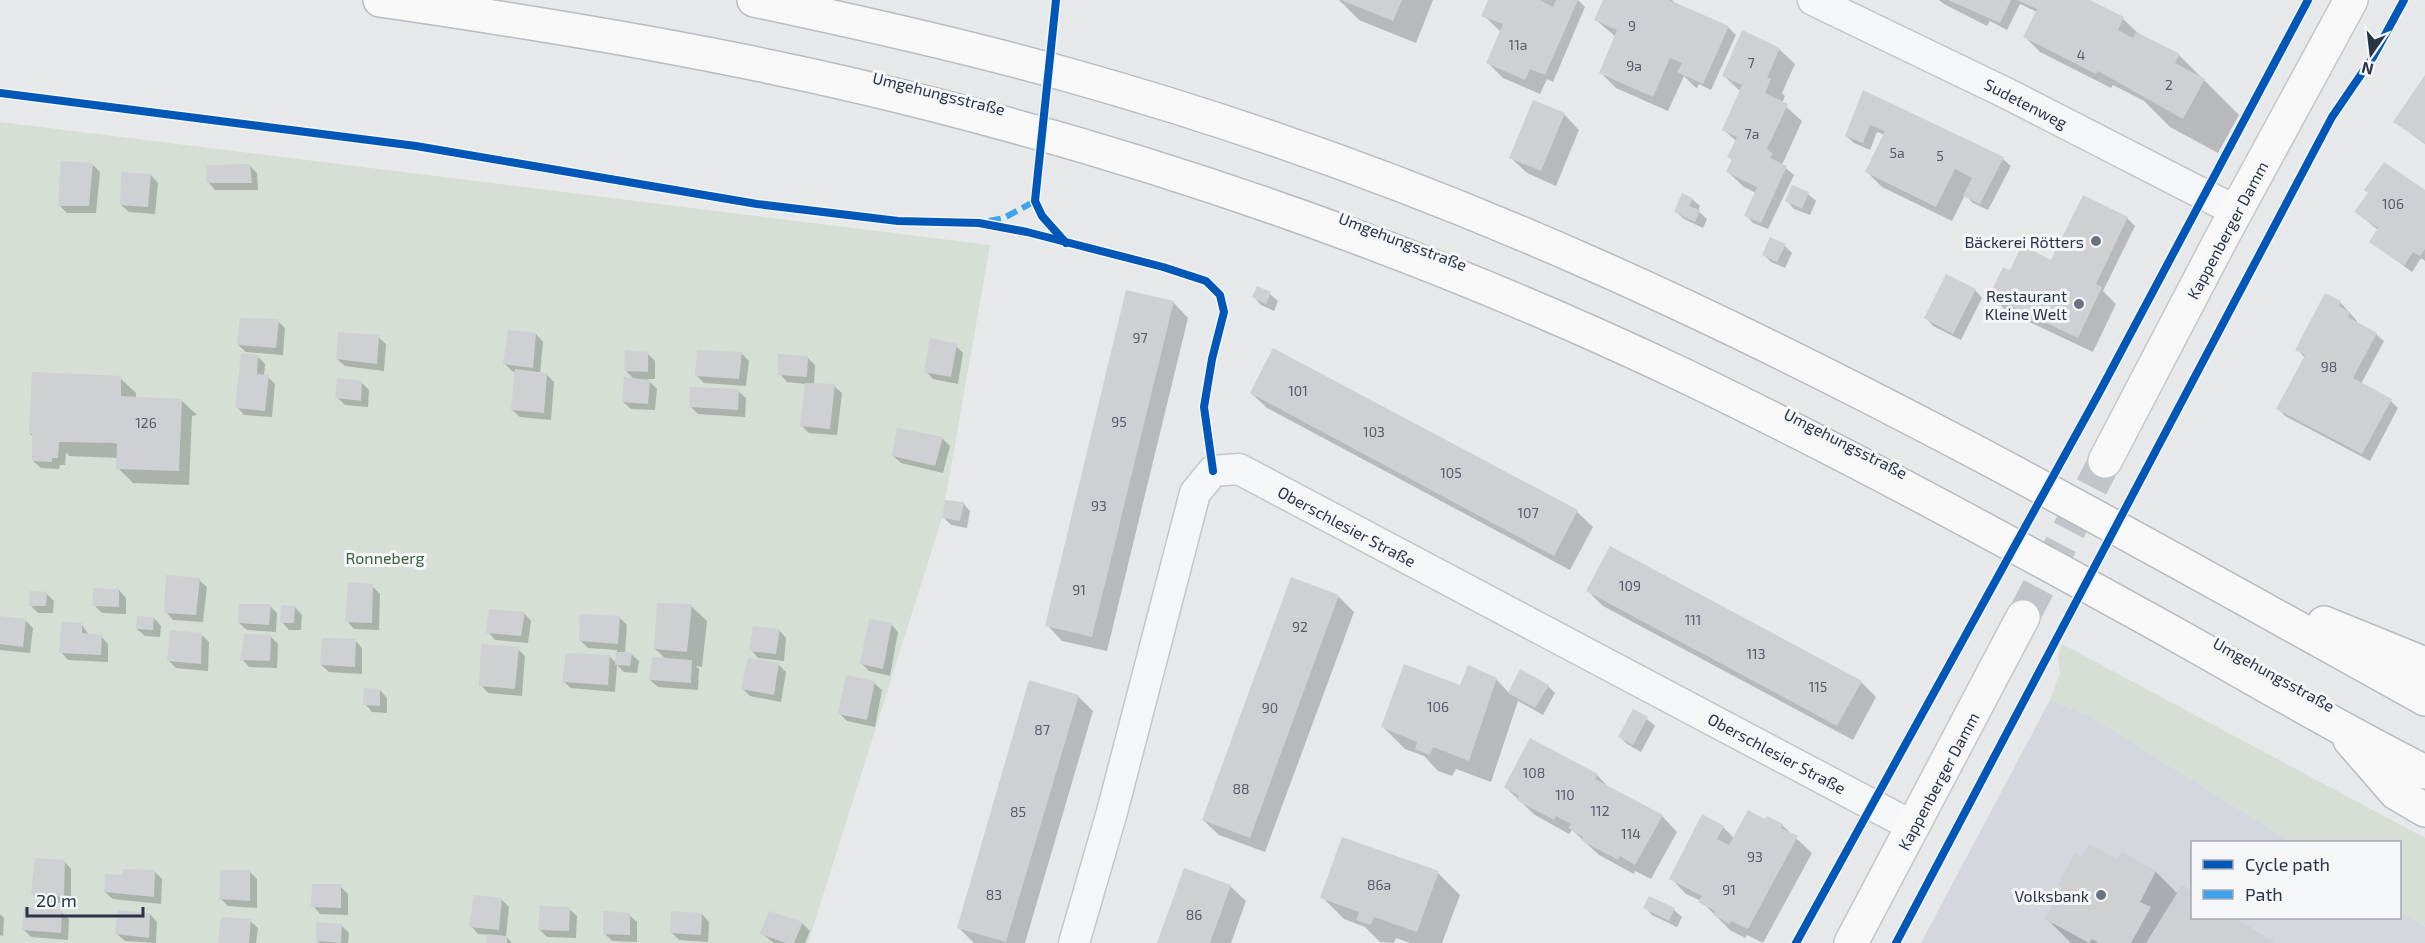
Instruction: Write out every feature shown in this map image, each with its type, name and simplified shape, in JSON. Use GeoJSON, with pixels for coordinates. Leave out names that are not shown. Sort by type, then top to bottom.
{"type":"FeatureCollection","features":[{"type":"Feature","properties":{"kind":"main road","name":"Umgehungsstraße"},"geometry":{"type":"LineString","coordinates":[[380,0],[457,11],[738,60],[919,101],[1128,159],[1328,226],[1548,313],[1685,376],[1929,500],[2425,772]]}},
{"type":"Feature","properties":{"kind":"main road"},"geometry":{"type":"LineString","coordinates":[[753,0],[864,23],[1066,74],[1286,145],[1432,198],[1588,262],[1728,327],[1950,440],[2189,568],[2425,699]]}},
{"type":"Feature","properties":{"kind":"main road","name":"Kappenberger Damm"},"geometry":{"type":"LineString","coordinates":[[2105,461],[2236,211],[2351,0]]}},
{"type":"Feature","properties":{"kind":"main road"},"geometry":{"type":"LineString","coordinates":[[2189,568],[2425,664]]}},
{"type":"Feature","properties":{"kind":"main road","name":"Kappenberger Damm"},"geometry":{"type":"LineString","coordinates":[[1851,943],[2023,617]]}},
{"type":"Feature","properties":{"kind":"main road"},"geometry":{"type":"LineString","coordinates":[[2337,725],[2396,793],[2425,810]]}},
{"type":"Feature","properties":{"kind":"street","name":"Sudetenweg"},"geometry":{"type":"LineString","coordinates":[[1813,0],[1998,89],[2236,211]]}},
{"type":"Feature","properties":{"kind":"street","name":"Oberschlesier Straße"},"geometry":{"type":"LineString","coordinates":[[1074,943],[1112,812],[1195,493],[1212,471],[1239,469],[1914,827]]}},
{"type":"Feature","properties":{"kind":"shaded area"},"geometry":{"type":"Polygon","coordinates":[[[2050,700],[2090,716],[2289,841],[2191,841],[2191,919],[2401,919],[2401,912],[2425,927],[2425,943],[1921,943],[2050,700]]]}},
{"type":"Feature","properties":{"kind":"green space","name":"Ronneberg"},"geometry":{"type":"Polygon","coordinates":[[[0,122],[990,245],[942,518],[808,943],[0,943],[0,122]]]}},
{"type":"Feature","properties":{"kind":"green space"},"geometry":{"type":"Polygon","coordinates":[[[2062,644],[2425,838],[2425,927],[2401,912],[2401,841],[2289,841],[2090,716],[2050,700],[2060,673],[2058,656],[2062,644]]]}},
{"type":"Feature","properties":{"kind":"building"},"geometry":{"type":"Polygon","coordinates":[[[1341,0],[1402,0],[1393,21],[1341,0]]]}},
{"type":"Feature","properties":{"kind":"building"},"geometry":{"type":"Polygon","coordinates":[[[1488,0],[1540,0],[1553,7],[1556,0],[1578,0],[1545,75],[1530,69],[1525,80],[1486,63],[1503,24],[1481,16],[1488,0]]]}},
{"type":"Feature","properties":{"kind":"building"},"geometry":{"type":"Polygon","coordinates":[[[1603,0],[1669,0],[1729,26],[1703,84],[1677,72],[1682,63],[1670,58],[1653,97],[1599,73],[1617,30],[1594,20],[1603,0]]]}},
{"type":"Feature","properties":{"kind":"building"},"geometry":{"type":"Polygon","coordinates":[[[1948,0],[2011,0],[2000,23],[1948,0]]]}},
{"type":"Feature","properties":{"kind":"building"},"geometry":{"type":"Polygon","coordinates":[[[2017,0],[2090,0],[2124,17],[2118,30],[2133,38],[2136,32],[2180,54],[2175,63],[2205,79],[2183,119],[2098,71],[2096,74],[2023,37],[2037,9],[2017,0]]]}},
{"type":"Feature","properties":{"kind":"building"},"geometry":{"type":"Polygon","coordinates":[[[1742,30],[1780,48],[1767,78],[1771,79],[1765,93],[1788,104],[1767,149],[1773,154],[1770,158],[1787,166],[1761,223],[1744,216],[1757,187],[1726,172],[1732,159],[1727,157],[1737,137],[1722,130],[1742,85],[1722,76],[1742,30]]]}},
{"type":"Feature","properties":{"kind":"building"},"geometry":{"type":"Polygon","coordinates":[[[2425,75],[2425,143],[2393,122],[2425,75]]]}},
{"type":"Feature","properties":{"kind":"building"},"geometry":{"type":"Polygon","coordinates":[[[1863,90],[2004,157],[1980,204],[1963,196],[1972,178],[1955,169],[1936,207],[1865,172],[1885,131],[1870,125],[1863,143],[1845,136],[1863,90]]]}},
{"type":"Feature","properties":{"kind":"building"},"geometry":{"type":"Polygon","coordinates":[[[1533,100],[1565,113],[1541,171],[1509,158],[1533,100]]]}},
{"type":"Feature","properties":{"kind":"building"},"geometry":{"type":"Polygon","coordinates":[[[61,161],[93,163],[89,206],[58,206],[61,161]]]}},
{"type":"Feature","properties":{"kind":"building"},"geometry":{"type":"Polygon","coordinates":[[[2384,162],[2425,190],[2425,249],[2420,256],[2413,252],[2404,266],[2369,242],[2378,228],[2354,212],[2368,193],[2364,190],[2384,162]]]}},
{"type":"Feature","properties":{"kind":"building"},"geometry":{"type":"Polygon","coordinates":[[[250,164],[252,183],[206,183],[207,165],[250,164]]]}},
{"type":"Feature","properties":{"kind":"building"},"geometry":{"type":"Polygon","coordinates":[[[121,172],[151,174],[148,207],[120,205],[121,172]]]}},
{"type":"Feature","properties":{"kind":"building"},"geometry":{"type":"Polygon","coordinates":[[[1792,185],[1809,192],[1802,209],[1785,201],[1792,185]]]}},
{"type":"Feature","properties":{"kind":"building"},"geometry":{"type":"Polygon","coordinates":[[[1682,193],[1693,198],[1689,206],[1700,210],[1695,222],[1674,212],[1682,193]]]}},
{"type":"Feature","properties":{"kind":"building"},"geometry":{"type":"Polygon","coordinates":[[[2083,195],[2128,217],[2096,284],[2102,287],[2078,338],[1989,296],[2003,267],[2010,270],[2022,245],[2051,260],[2083,195]]]}},
{"type":"Feature","properties":{"kind":"building"},"geometry":{"type":"Polygon","coordinates":[[[1770,237],[1786,244],[1777,262],[1762,255],[1770,237]]]}},
{"type":"Feature","properties":{"kind":"building"},"geometry":{"type":"Polygon","coordinates":[[[1946,274],[1976,289],[1953,334],[1924,318],[1946,274]]]}},
{"type":"Feature","properties":{"kind":"building"},"geometry":{"type":"Polygon","coordinates":[[[1257,286],[1271,292],[1266,304],[1252,297],[1257,286]]]}},
{"type":"Feature","properties":{"kind":"building"},"geometry":{"type":"Polygon","coordinates":[[[1126,290],[1174,301],[1092,637],[1045,626],[1126,290]]]}},
{"type":"Feature","properties":{"kind":"building"},"geometry":{"type":"Polygon","coordinates":[[[2325,293],[2341,301],[2339,306],[2350,312],[2348,317],[2377,333],[2353,378],[2392,399],[2362,454],[2276,409],[2305,355],[2295,350],[2325,293]]]}},
{"type":"Feature","properties":{"kind":"building"},"geometry":{"type":"Polygon","coordinates":[[[240,318],[279,319],[276,348],[237,345],[240,318]]]}},
{"type":"Feature","properties":{"kind":"building"},"geometry":{"type":"Polygon","coordinates":[[[508,330],[536,333],[533,368],[503,364],[508,330]]]}},
{"type":"Feature","properties":{"kind":"building"},"geometry":{"type":"Polygon","coordinates":[[[338,332],[379,335],[377,364],[336,359],[338,332]]]}},
{"type":"Feature","properties":{"kind":"building"},"geometry":{"type":"Polygon","coordinates":[[[930,338],[957,344],[951,377],[924,372],[930,338]]]}},
{"type":"Feature","properties":{"kind":"building"},"geometry":{"type":"Polygon","coordinates":[[[1273,348],[1578,510],[1554,556],[1250,393],[1273,348]]]}},
{"type":"Feature","properties":{"kind":"building"},"geometry":{"type":"Polygon","coordinates":[[[625,350],[648,352],[648,372],[624,371],[625,350]]]}},
{"type":"Feature","properties":{"kind":"building"},"geometry":{"type":"Polygon","coordinates":[[[697,350],[742,352],[739,379],[695,376],[697,350]]]}},
{"type":"Feature","properties":{"kind":"building"},"geometry":{"type":"Polygon","coordinates":[[[241,353],[258,355],[257,374],[269,375],[265,411],[235,408],[241,353]]]}},
{"type":"Feature","properties":{"kind":"building"},"geometry":{"type":"Polygon","coordinates":[[[778,354],[808,356],[807,377],[778,375],[778,354]]]}},
{"type":"Feature","properties":{"kind":"building"},"geometry":{"type":"Polygon","coordinates":[[[515,369],[547,373],[544,413],[511,410],[515,369]]]}},
{"type":"Feature","properties":{"kind":"building"},"geometry":{"type":"Polygon","coordinates":[[[32,372],[121,376],[121,396],[182,399],[179,471],[116,469],[117,444],[114,443],[59,442],[58,458],[52,458],[52,462],[32,461],[32,434],[29,434],[32,372]]]}},
{"type":"Feature","properties":{"kind":"building"},"geometry":{"type":"Polygon","coordinates":[[[624,377],[650,380],[648,404],[622,402],[624,377]]]}},
{"type":"Feature","properties":{"kind":"building"},"geometry":{"type":"Polygon","coordinates":[[[337,378],[362,381],[361,401],[335,398],[337,378]]]}},
{"type":"Feature","properties":{"kind":"building"},"geometry":{"type":"Polygon","coordinates":[[[805,383],[835,384],[830,429],[800,426],[805,383]]]}},
{"type":"Feature","properties":{"kind":"building"},"geometry":{"type":"Polygon","coordinates":[[[690,387],[739,389],[738,410],[689,407],[690,387]]]}},
{"type":"Feature","properties":{"kind":"building"},"geometry":{"type":"Polygon","coordinates":[[[897,428],[943,437],[935,466],[892,456],[897,428]]]}},
{"type":"Feature","properties":{"kind":"building"},"geometry":{"type":"Polygon","coordinates":[[[945,500],[964,502],[960,521],[942,518],[945,500]]]}},
{"type":"Feature","properties":{"kind":"building"},"geometry":{"type":"Polygon","coordinates":[[[1610,546],[1862,681],[1837,726],[1586,591],[1610,546]]]}},
{"type":"Feature","properties":{"kind":"building"},"geometry":{"type":"Polygon","coordinates":[[[166,575],[200,578],[196,615],[164,613],[166,575]]]}},
{"type":"Feature","properties":{"kind":"building"},"geometry":{"type":"Polygon","coordinates":[[[1291,577],[1339,595],[1250,838],[1202,820],[1291,577]]]}},
{"type":"Feature","properties":{"kind":"building"},"geometry":{"type":"Polygon","coordinates":[[[348,582],[373,584],[372,623],[345,622],[348,582]]]}},
{"type":"Feature","properties":{"kind":"building"},"geometry":{"type":"Polygon","coordinates":[[[93,588],[119,589],[119,607],[93,606],[93,588]]]}},
{"type":"Feature","properties":{"kind":"building"},"geometry":{"type":"Polygon","coordinates":[[[30,591],[47,592],[46,606],[29,606],[30,591]]]}},
{"type":"Feature","properties":{"kind":"building"},"geometry":{"type":"Polygon","coordinates":[[[657,603],[692,604],[687,652],[654,649],[657,603]]]}},
{"type":"Feature","properties":{"kind":"building"},"geometry":{"type":"Polygon","coordinates":[[[239,604],[271,604],[269,625],[238,623],[239,604]]]}},
{"type":"Feature","properties":{"kind":"building"},"geometry":{"type":"Polygon","coordinates":[[[281,605],[295,606],[294,623],[280,623],[281,605]]]}},
{"type":"Feature","properties":{"kind":"building"},"geometry":{"type":"Polygon","coordinates":[[[489,609],[525,612],[521,636],[486,633],[489,609]]]}},
{"type":"Feature","properties":{"kind":"building"},"geometry":{"type":"Polygon","coordinates":[[[580,614],[620,616],[618,644],[579,641],[580,614]]]}},
{"type":"Feature","properties":{"kind":"building"},"geometry":{"type":"Polygon","coordinates":[[[0,616],[26,619],[23,647],[0,644],[0,616]]]}},
{"type":"Feature","properties":{"kind":"building"},"geometry":{"type":"Polygon","coordinates":[[[137,616],[154,617],[153,630],[136,629],[137,616]]]}},
{"type":"Feature","properties":{"kind":"building"},"geometry":{"type":"Polygon","coordinates":[[[869,619],[892,623],[883,669],[860,664],[869,619]]]}},
{"type":"Feature","properties":{"kind":"building"},"geometry":{"type":"Polygon","coordinates":[[[62,622],[82,623],[82,633],[102,635],[101,655],[59,653],[62,622]]]}},
{"type":"Feature","properties":{"kind":"building"},"geometry":{"type":"Polygon","coordinates":[[[753,626],[780,629],[776,654],[749,651],[753,626]]]}},
{"type":"Feature","properties":{"kind":"building"},"geometry":{"type":"Polygon","coordinates":[[[170,630],[202,633],[201,664],[167,661],[170,630]]]}},
{"type":"Feature","properties":{"kind":"building"},"geometry":{"type":"Polygon","coordinates":[[[244,634],[271,635],[270,661],[240,660],[244,634]]]}},
{"type":"Feature","properties":{"kind":"building"},"geometry":{"type":"Polygon","coordinates":[[[322,638],[356,639],[355,667],[320,665],[322,638]]]}},
{"type":"Feature","properties":{"kind":"building"},"geometry":{"type":"Polygon","coordinates":[[[481,644],[519,647],[515,689],[479,686],[481,644]]]}},
{"type":"Feature","properties":{"kind":"building"},"geometry":{"type":"Polygon","coordinates":[[[616,652],[632,652],[630,666],[615,665],[616,652]]]}},
{"type":"Feature","properties":{"kind":"building"},"geometry":{"type":"Polygon","coordinates":[[[566,653],[610,655],[608,685],[562,682],[566,653]]]}},
{"type":"Feature","properties":{"kind":"building"},"geometry":{"type":"Polygon","coordinates":[[[652,657],[692,660],[691,683],[649,680],[652,657]]]}},
{"type":"Feature","properties":{"kind":"building"},"geometry":{"type":"Polygon","coordinates":[[[748,658],[779,663],[774,695],[741,689],[748,658]]]}},
{"type":"Feature","properties":{"kind":"building"},"geometry":{"type":"Polygon","coordinates":[[[1404,664],[1460,685],[1468,665],[1497,678],[1469,761],[1433,747],[1430,755],[1415,749],[1417,742],[1381,727],[1404,664]]]}},
{"type":"Feature","properties":{"kind":"building"},"geometry":{"type":"Polygon","coordinates":[[[1520,669],[1549,685],[1535,708],[1508,693],[1520,669]]]}},
{"type":"Feature","properties":{"kind":"building"},"geometry":{"type":"Polygon","coordinates":[[[846,675],[875,681],[867,720],[838,714],[846,675]]]}},
{"type":"Feature","properties":{"kind":"building"},"geometry":{"type":"Polygon","coordinates":[[[1029,680],[1079,695],[1006,942],[957,928],[1029,680]]]}},
{"type":"Feature","properties":{"kind":"building"},"geometry":{"type":"Polygon","coordinates":[[[364,688],[380,689],[380,706],[363,705],[364,688]]]}},
{"type":"Feature","properties":{"kind":"building"},"geometry":{"type":"Polygon","coordinates":[[[1633,709],[1648,717],[1633,745],[1618,737],[1633,709]]]}},
{"type":"Feature","properties":{"kind":"building"},"geometry":{"type":"Polygon","coordinates":[[[1530,738],[1598,774],[1595,779],[1663,815],[1635,865],[1620,856],[1618,860],[1581,840],[1583,837],[1568,828],[1571,824],[1556,816],[1554,820],[1535,810],[1517,800],[1519,796],[1504,787],[1530,738]]]}},
{"type":"Feature","properties":{"kind":"building"},"geometry":{"type":"Polygon","coordinates":[[[1748,810],[1765,819],[1767,816],[1783,824],[1781,828],[1798,836],[1748,929],[1731,921],[1730,924],[1713,915],[1715,911],[1698,902],[1702,896],[1669,879],[1702,814],[1724,826],[1717,839],[1729,845],[1748,810]]]}},
{"type":"Feature","properties":{"kind":"building"},"geometry":{"type":"Polygon","coordinates":[[[1342,837],[1439,871],[1417,932],[1374,917],[1371,925],[1356,920],[1359,912],[1320,898],[1342,837]]]}},
{"type":"Feature","properties":{"kind":"building","name":"Volksbank"},"geometry":{"type":"Polygon","coordinates":[[[2089,844],[2118,859],[2122,852],[2156,871],[2140,902],[2151,907],[2131,943],[2099,943],[2092,939],[2089,943],[2045,919],[2062,887],[2058,885],[2075,853],[2082,857],[2089,844]]]}},
{"type":"Feature","properties":{"kind":"building"},"geometry":{"type":"Polygon","coordinates":[[[35,858],[65,860],[64,897],[31,894],[35,858]]]}},
{"type":"Feature","properties":{"kind":"building"},"geometry":{"type":"Polygon","coordinates":[[[1184,868],[1231,885],[1210,943],[1157,943],[1184,868]]]}},
{"type":"Feature","properties":{"kind":"building"},"geometry":{"type":"Polygon","coordinates":[[[123,869],[155,870],[154,897],[104,892],[105,874],[123,875],[123,869]]]}},
{"type":"Feature","properties":{"kind":"building"},"geometry":{"type":"Polygon","coordinates":[[[221,870],[250,870],[250,901],[219,899],[221,870]]]}},
{"type":"Feature","properties":{"kind":"building"},"geometry":{"type":"Polygon","coordinates":[[[312,884],[341,884],[341,908],[311,907],[312,884]]]}},
{"type":"Feature","properties":{"kind":"building"},"geometry":{"type":"Polygon","coordinates":[[[2182,885],[2191,890],[2191,919],[2237,919],[2276,943],[2146,943],[2182,885]]]}},
{"type":"Feature","properties":{"kind":"building"},"geometry":{"type":"Polygon","coordinates":[[[474,895],[502,898],[499,930],[469,927],[474,895]]]}},
{"type":"Feature","properties":{"kind":"building"},"geometry":{"type":"Polygon","coordinates":[[[1649,896],[1675,908],[1669,921],[1643,908],[1649,896]]]}},
{"type":"Feature","properties":{"kind":"building"},"geometry":{"type":"Polygon","coordinates":[[[540,906],[570,907],[569,931],[538,930],[540,906]]]}},
{"type":"Feature","properties":{"kind":"building"},"geometry":{"type":"Polygon","coordinates":[[[24,907],[62,910],[61,933],[22,930],[24,907]]]}},
{"type":"Feature","properties":{"kind":"building"},"geometry":{"type":"Polygon","coordinates":[[[118,910],[150,913],[149,938],[115,934],[118,910]]]}},
{"type":"Feature","properties":{"kind":"building"},"geometry":{"type":"Polygon","coordinates":[[[603,911],[630,913],[630,935],[603,934],[603,911]]]}},
{"type":"Feature","properties":{"kind":"building"},"geometry":{"type":"Polygon","coordinates":[[[671,911],[702,913],[701,935],[670,933],[671,911]]]}},
{"type":"Feature","properties":{"kind":"building"},"geometry":{"type":"Polygon","coordinates":[[[769,911],[803,922],[794,943],[786,943],[760,934],[769,911]]]}},
{"type":"Feature","properties":{"kind":"building"},"geometry":{"type":"Polygon","coordinates":[[[221,917],[251,919],[249,943],[218,943],[221,917]]]}},
{"type":"Feature","properties":{"kind":"building"},"geometry":{"type":"Polygon","coordinates":[[[316,922],[342,924],[341,943],[316,941],[316,922]]]}},
{"type":"Feature","properties":{"kind":"building"},"geometry":{"type":"Polygon","coordinates":[[[487,934],[507,936],[507,943],[486,943],[487,934]]]}},
{"type":"Feature","properties":{"kind":"tunnel"},"geometry":{"type":"LineString","coordinates":[[2023,617],[2105,461]]}},
{"type":"Feature","properties":{"kind":"marked path"},"geometry":{"type":"LineString","coordinates":[[989,221],[1004,218],[1035,201]]}},
{"type":"Feature","properties":{"kind":"cycle path"},"geometry":{"type":"LineString","coordinates":[[1056,0],[1035,201],[1042,216],[1066,243]]}},
{"type":"Feature","properties":{"kind":"cycle path"},"geometry":{"type":"LineString","coordinates":[[1796,943],[2099,393],[2308,0]]}},
{"type":"Feature","properties":{"kind":"cycle path"},"geometry":{"type":"LineString","coordinates":[[1896,943],[2332,117],[2373,57],[2404,0]]}},
{"type":"Feature","properties":{"kind":"cycle path"},"geometry":{"type":"LineString","coordinates":[[0,93],[416,146],[757,204],[898,221],[979,223],[1027,232],[1163,267],[1206,281],[1220,295],[1224,312],[1212,359],[1204,407],[1213,471]]}},
{"type":"Feature","properties":{"kind":"place","name":"Bäckerei Rötters"},"geometry":{"type":"Point","coordinates":[2096,241]}},
{"type":"Feature","properties":{"kind":"place","name":"Restaurant Kleine Welt"},"geometry":{"type":"Point","coordinates":[2079,304]}},
{"type":"Feature","properties":{"kind":"place","name":"Volksbank"},"geometry":{"type":"Point","coordinates":[2101,895]}}]}
